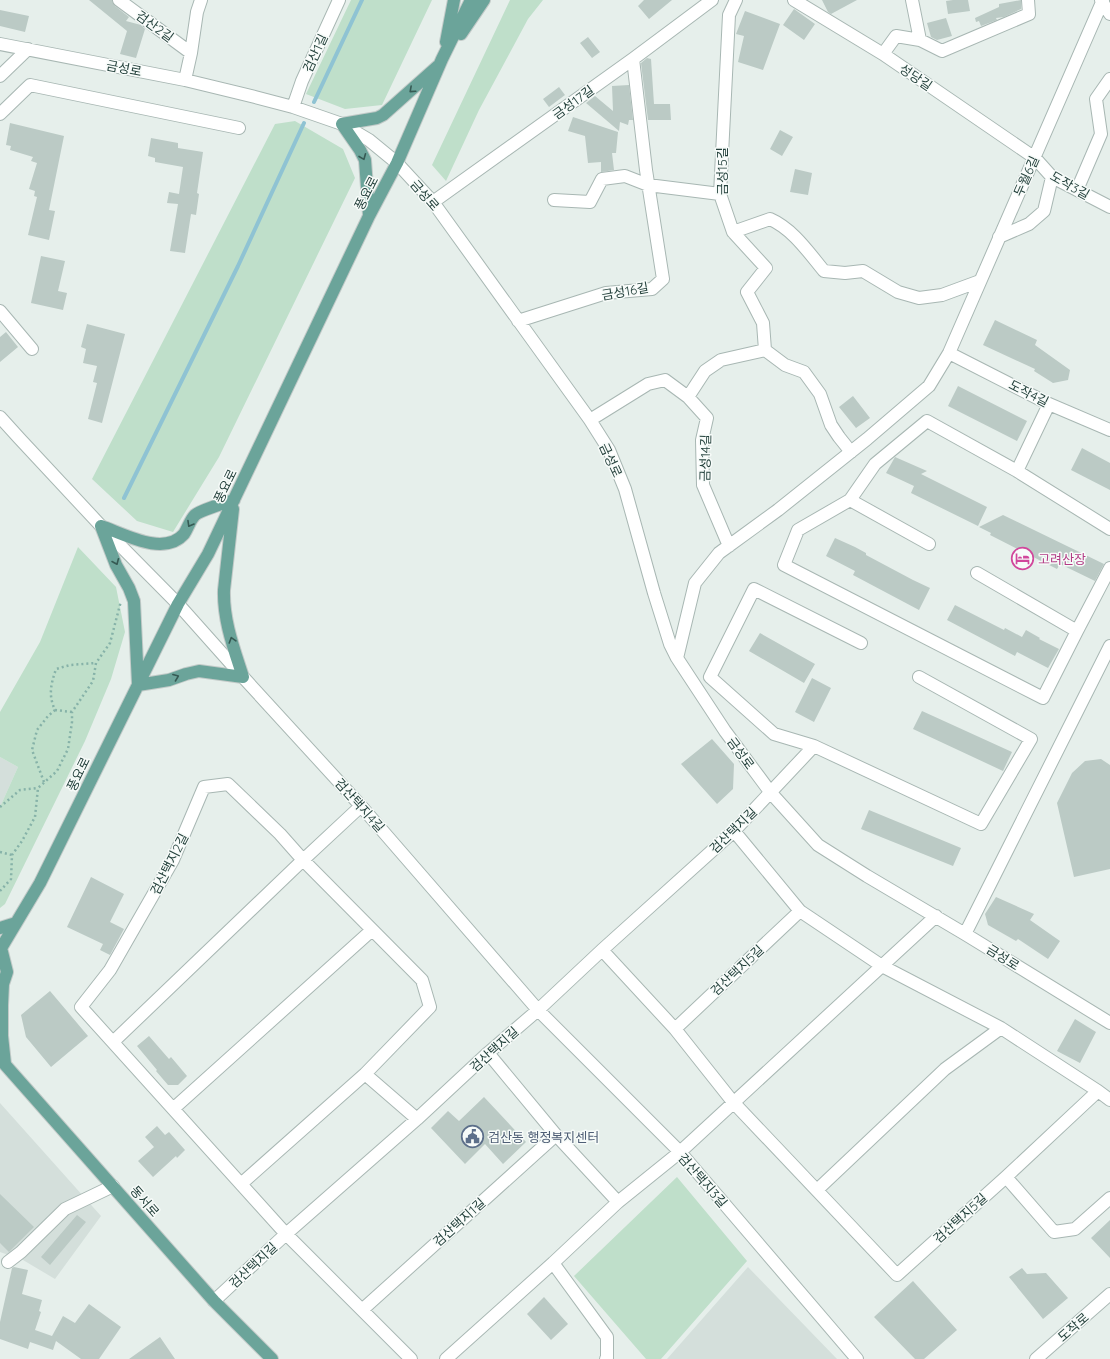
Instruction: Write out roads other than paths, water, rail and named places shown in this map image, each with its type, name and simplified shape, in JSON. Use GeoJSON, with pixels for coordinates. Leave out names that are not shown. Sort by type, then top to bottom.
{"type":"FeatureCollection","features":[{"type":"Feature","properties":{"kind":"main road"},"geometry":{"type":"LineString","coordinates":[[442,61],[454,0]]}},
{"type":"Feature","properties":{"kind":"main road","name":"풍요로"},"geometry":{"type":"LineString","coordinates":[[1,949],[40,883],[178,604],[208,554],[369,216],[397,164],[442,61],[471,0]]}},
{"type":"Feature","properties":{"kind":"main road"},"geometry":{"type":"LineString","coordinates":[[369,216],[365,160],[342,124],[377,118],[383,115],[442,61],[484,0]]}},
{"type":"Feature","properties":{"kind":"main road"},"geometry":{"type":"LineString","coordinates":[[234,500],[223,604],[224,615],[243,677],[199,671],[169,680],[138,685],[134,601],[129,588],[116,565],[101,526],[149,544],[164,544],[175,540],[184,534],[195,514],[234,500]]}},
{"type":"Feature","properties":{"kind":"main road"},"geometry":{"type":"LineString","coordinates":[[0,928],[16,923]]}},
{"type":"Feature","properties":{"kind":"main road"},"geometry":{"type":"LineString","coordinates":[[1,949],[7,972],[2,1005],[4,1065]]}},
{"type":"Feature","properties":{"kind":"main road","name":"동서로"},"geometry":{"type":"LineString","coordinates":[[4,1065],[214,1301],[272,1359]]}},
{"type":"Feature","properties":{"kind":"street","name":"검산2길"},"geometry":{"type":"LineString","coordinates":[[119,0],[191,53]]}},
{"type":"Feature","properties":{"kind":"street","name":"검산2길"},"geometry":{"type":"LineString","coordinates":[[185,80],[191,53],[196,12],[201,0]]}},
{"type":"Feature","properties":{"kind":"street","name":"검산1길"},"geometry":{"type":"LineString","coordinates":[[293,106],[302,80],[339,0]]}},
{"type":"Feature","properties":{"kind":"street","name":"금성17길"},"geometry":{"type":"LineString","coordinates":[[433,202],[633,59],[712,0]]}},
{"type":"Feature","properties":{"kind":"street","name":"금성15길"},"geometry":{"type":"LineString","coordinates":[[736,0],[729,15],[720,194],[733,232],[766,268],[747,292],[763,323],[765,350]]}},
{"type":"Feature","properties":{"kind":"street","name":"성당길"},"geometry":{"type":"LineString","coordinates":[[794,0],[883,54],[1035,158]]}},
{"type":"Feature","properties":{"kind":"street"},"geometry":{"type":"LineString","coordinates":[[912,0],[920,40]]}},
{"type":"Feature","properties":{"kind":"street"},"geometry":{"type":"LineString","coordinates":[[883,54],[896,36],[920,40],[942,51],[1029,14],[1028,0]]}},
{"type":"Feature","properties":{"kind":"street"},"geometry":{"type":"LineString","coordinates":[[1102,1],[1110,14]]}},
{"type":"Feature","properties":{"kind":"street","name":"두월6길"},"geometry":{"type":"LineString","coordinates":[[950,353],[1102,1]]}},
{"type":"Feature","properties":{"kind":"street","name":"금성로"},"geometry":{"type":"LineString","coordinates":[[0,44],[185,80],[293,106],[342,124],[369,140],[397,164],[433,202],[590,420],[609,450],[625,489],[670,644],[677,658],[725,731],[771,794],[818,845],[1110,1023]]}},
{"type":"Feature","properties":{"kind":"street"},"geometry":{"type":"LineString","coordinates":[[0,76],[28,49]]}},
{"type":"Feature","properties":{"kind":"street","name":"금성16길"},"geometry":{"type":"LineString","coordinates":[[518,320],[606,293],[652,289],[663,279],[648,185],[633,59]]}},
{"type":"Feature","properties":{"kind":"street"},"geometry":{"type":"LineString","coordinates":[[1077,190],[1101,134],[1096,99],[1110,79]]}},
{"type":"Feature","properties":{"kind":"street"},"geometry":{"type":"LineString","coordinates":[[0,114],[30,85],[239,128]]}},
{"type":"Feature","properties":{"kind":"street","name":"도작3길"},"geometry":{"type":"LineString","coordinates":[[1035,158],[1052,177],[1110,207]]}},
{"type":"Feature","properties":{"kind":"street"},"geometry":{"type":"LineString","coordinates":[[554,200],[590,202],[602,179],[625,176],[648,185],[720,194]]}},
{"type":"Feature","properties":{"kind":"street"},"geometry":{"type":"LineString","coordinates":[[999,237],[1029,224],[1044,211],[1052,177]]}},
{"type":"Feature","properties":{"kind":"street"},"geometry":{"type":"LineString","coordinates":[[733,232],[770,219],[780,224],[804,247],[824,271],[845,273],[864,271],[898,292],[919,298],[942,295],[980,281]]}},
{"type":"Feature","properties":{"kind":"street"},"geometry":{"type":"LineString","coordinates":[[0,311],[32,349]]}},
{"type":"Feature","properties":{"kind":"street"},"geometry":{"type":"LineString","coordinates":[[590,420],[648,384],[665,380],[688,397],[705,371],[721,360],[765,350],[785,365],[804,372],[820,394],[831,425],[851,452]]}},
{"type":"Feature","properties":{"kind":"street"},"geometry":{"type":"LineString","coordinates":[[677,658],[695,583],[719,553],[778,510],[851,452],[929,386],[950,353]]}},
{"type":"Feature","properties":{"kind":"street","name":"도작4길"},"geometry":{"type":"LineString","coordinates":[[950,353],[1049,404],[1110,430]]}},
{"type":"Feature","properties":{"kind":"street","name":"금성14길"},"geometry":{"type":"LineString","coordinates":[[688,397],[707,418],[702,440],[703,485],[729,546]]}},
{"type":"Feature","properties":{"kind":"street"},"geometry":{"type":"LineString","coordinates":[[1017,471],[1049,404]]}},
{"type":"Feature","properties":{"kind":"street","name":"검산택지4길"},"geometry":{"type":"LineString","coordinates":[[0,417],[101,526],[178,604],[361,806],[538,1010]]}},
{"type":"Feature","properties":{"kind":"street"},"geometry":{"type":"LineString","coordinates":[[1110,529],[1017,471],[927,421],[876,464],[850,500],[798,530],[784,565],[1043,698],[1110,568]]}},
{"type":"Feature","properties":{"kind":"street"},"geometry":{"type":"LineString","coordinates":[[850,500],[929,544]]}},
{"type":"Feature","properties":{"kind":"street"},"geometry":{"type":"LineString","coordinates":[[977,573],[1077,631]]}},
{"type":"Feature","properties":{"kind":"street"},"geometry":{"type":"LineString","coordinates":[[861,643],[754,590],[710,678],[774,734],[814,746],[981,824],[1031,739],[919,677]]}},
{"type":"Feature","properties":{"kind":"street"},"geometry":{"type":"LineString","coordinates":[[965,934],[1110,646]]}},
{"type":"Feature","properties":{"kind":"street","name":"검산택지길"},"geometry":{"type":"LineString","coordinates":[[214,1301],[286,1234],[417,1119],[734,831],[771,794],[814,746]]}},
{"type":"Feature","properties":{"kind":"street","name":"검산택지2길"},"geometry":{"type":"LineString","coordinates":[[241,1184],[365,1074],[430,1007],[422,980],[303,860],[280,834],[228,784],[204,787],[173,860],[110,970],[81,1007],[286,1234]]}},
{"type":"Feature","properties":{"kind":"street"},"geometry":{"type":"LineString","coordinates":[[113,1042],[361,806]]}},
{"type":"Feature","properties":{"kind":"street"},"geometry":{"type":"LineString","coordinates":[[734,831],[800,911],[882,966],[1000,1028],[1110,1100]]}},
{"type":"Feature","properties":{"kind":"street","name":"검산택지5길"},"geometry":{"type":"LineString","coordinates":[[674,1029],[800,911]]}},
{"type":"Feature","properties":{"kind":"street"},"geometry":{"type":"LineString","coordinates":[[446,1359],[553,1263],[618,1202],[680,1152],[936,916]]}},
{"type":"Feature","properties":{"kind":"street"},"geometry":{"type":"LineString","coordinates":[[173,1109],[372,930]]}},
{"type":"Feature","properties":{"kind":"street","name":"검산택지5길"},"geometry":{"type":"LineString","coordinates":[[602,950],[674,1029],[733,1102],[897,1275],[1006,1177]]}},
{"type":"Feature","properties":{"kind":"street","name":"검산택지3길"},"geometry":{"type":"LineString","coordinates":[[538,1010],[680,1152],[857,1359]]}},
{"type":"Feature","properties":{"kind":"street"},"geometry":{"type":"LineString","coordinates":[[817,1190],[945,1070],[1000,1028]]}},
{"type":"Feature","properties":{"kind":"street"},"geometry":{"type":"LineString","coordinates":[[488,1053],[556,1135],[618,1202]]}},
{"type":"Feature","properties":{"kind":"street"},"geometry":{"type":"LineString","coordinates":[[365,1074],[417,1119]]}},
{"type":"Feature","properties":{"kind":"street"},"geometry":{"type":"LineString","coordinates":[[1098,1091],[1006,1177],[1054,1232],[1075,1229],[1110,1198]]}},
{"type":"Feature","properties":{"kind":"street","name":"검산택지1길"},"geometry":{"type":"LineString","coordinates":[[362,1310],[556,1135]]}},
{"type":"Feature","properties":{"kind":"street"},"geometry":{"type":"LineString","coordinates":[[8,1262],[21,1252],[65,1209],[113,1186]]}},
{"type":"Feature","properties":{"kind":"street"},"geometry":{"type":"LineString","coordinates":[[286,1234],[411,1359]]}},
{"type":"Feature","properties":{"kind":"street"},"geometry":{"type":"LineString","coordinates":[[553,1263],[607,1337],[606,1359]]}},
{"type":"Feature","properties":{"kind":"street","name":"도작로"},"geometry":{"type":"LineString","coordinates":[[1036,1359],[1110,1294]]}},
{"type":"Feature","properties":{"kind":"waterway"},"geometry":{"type":"LineString","coordinates":[[314,102],[362,0]]}},
{"type":"Feature","properties":{"kind":"waterway"},"geometry":{"type":"LineString","coordinates":[[124,498],[238,266],[304,123]]}},
{"type":"Feature","properties":{"kind":"place","name":"고려산장"},"geometry":{"type":"Point","coordinates":[1022,559]}},
{"type":"Feature","properties":{"kind":"place","name":"검산동 행정복지센터"},"geometry":{"type":"Point","coordinates":[473,1137]}}]}
